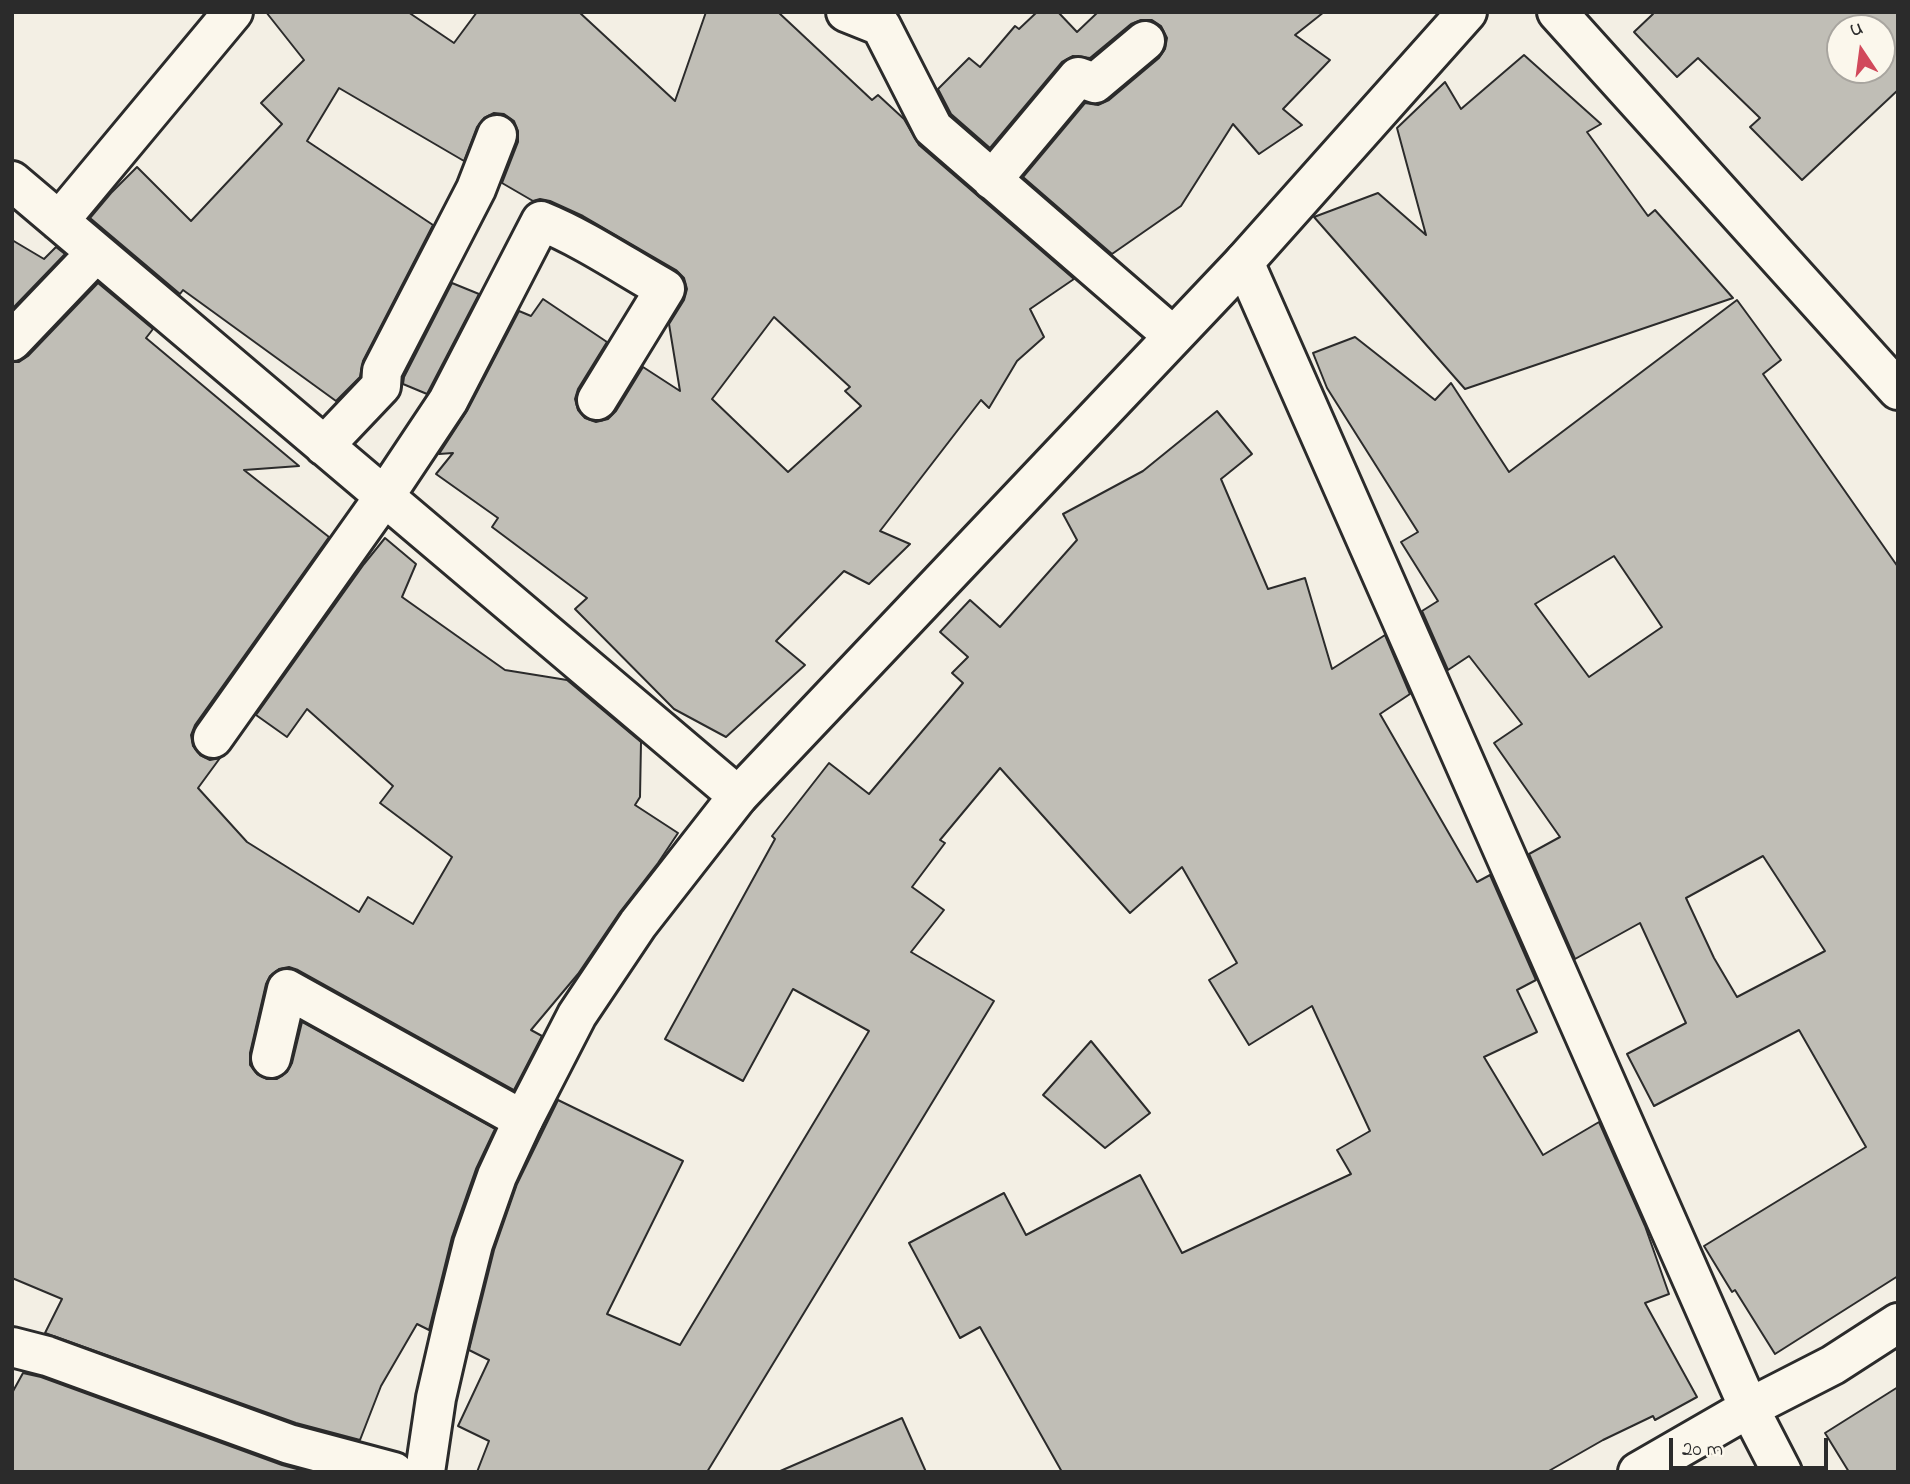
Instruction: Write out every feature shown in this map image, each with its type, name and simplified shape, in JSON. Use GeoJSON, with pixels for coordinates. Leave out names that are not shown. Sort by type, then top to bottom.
{"type":"FeatureCollection","features":[{"type":"Feature","properties":{"kind":"main road"},"geometry":{"type":"LineString","coordinates":[[59,220],[233,12]]}},
{"type":"Feature","properties":{"kind":"main road"},"geometry":{"type":"LineString","coordinates":[[846,12],[881,26],[933,128],[1173,336]]}},
{"type":"Feature","properties":{"kind":"main road"},"geometry":{"type":"LineString","coordinates":[[425,1472],[436,1398],[473,1244],[497,1176],[577,1015],[638,924],[738,796],[1244,262],[1467,12]]}},
{"type":"Feature","properties":{"kind":"main road"},"geometry":{"type":"LineString","coordinates":[[1558,12],[1898,390]]}},
{"type":"Feature","properties":{"kind":"main road"},"geometry":{"type":"LineString","coordinates":[[992,180],[1078,77],[1094,83],[1145,40]]}},
{"type":"Feature","properties":{"kind":"main road"},"geometry":{"type":"LineString","coordinates":[[324,446],[381,386],[382,371],[476,189],[497,135]]}},
{"type":"Feature","properties":{"kind":"main road"},"geometry":{"type":"LineString","coordinates":[[12,181],[738,796]]}},
{"type":"Feature","properties":{"kind":"main road"},"geometry":{"type":"LineString","coordinates":[[213,737],[384,497],[448,401],[541,221],[570,233],[665,289],[597,400]]}},
{"type":"Feature","properties":{"kind":"main road"},"geometry":{"type":"LineString","coordinates":[[12,341],[96,253]]}},
{"type":"Feature","properties":{"kind":"main road"},"geometry":{"type":"LineString","coordinates":[[1244,262],[1749,1408],[1782,1472]]}},
{"type":"Feature","properties":{"kind":"main road"},"geometry":{"type":"LineString","coordinates":[[271,1058],[287,989],[523,1119]]}},
{"type":"Feature","properties":{"kind":"main road"},"geometry":{"type":"LineString","coordinates":[[1638,1472],[1749,1408],[1833,1365],[1898,1323]]}},
{"type":"Feature","properties":{"kind":"main road"},"geometry":{"type":"LineString","coordinates":[[12,1347],[47,1356],[289,1444],[394,1472]]}},
{"type":"Feature","properties":{"kind":"building"},"geometry":{"type":"Polygon","coordinates":[[[266,12],[408,12],[454,43],[477,12],[579,12],[675,101],[706,12],[778,12],[872,100],[878,95],[904,119],[919,145],[1074,279],[1030,309],[1044,337],[1017,361],[989,408],[981,400],[880,531],[910,544],[869,584],[844,571],[776,641],[805,665],[726,737],[674,709],[575,609],[587,598],[492,527],[498,518],[436,474],[453,453],[439,454],[467,411],[519,311],[531,316],[543,299],[607,342],[578,389],[575,399],[578,410],[585,418],[596,422],[608,419],[616,411],[643,367],[680,391],[669,324],[684,300],[687,289],[684,278],[676,270],[583,216],[550,201],[533,201],[502,183],[518,142],[514,121],[504,114],[494,113],[484,118],[477,127],[464,161],[339,88],[307,141],[433,225],[363,361],[360,377],[336,401],[183,290],[180,294],[90,218],[137,167],[191,221],[282,124],[261,103],[304,60],[266,12]],[[774,317],[712,399],[788,472],[861,406],[845,391],[850,387],[774,317]]]}},
{"type":"Feature","properties":{"kind":"building"},"geometry":{"type":"Polygon","coordinates":[[[1037,12],[1058,12],[1077,32],[1098,12],[1324,12],[1295,35],[1330,60],[1283,109],[1302,125],[1259,154],[1233,124],[1181,206],[1112,254],[1023,177],[1085,103],[1098,105],[1109,100],[1159,58],[1165,49],[1167,38],[1161,26],[1152,20],[1141,20],[1131,24],[1090,58],[1073,56],[1062,62],[990,148],[951,114],[938,89],[969,58],[980,67],[1015,26],[1019,29],[1037,12]]]}},
{"type":"Feature","properties":{"kind":"building"},"geometry":{"type":"Polygon","coordinates":[[[1651,12],[1898,12],[1898,90],[1802,180],[1750,127],[1760,118],[1698,58],[1677,77],[1634,32],[1653,14],[1651,12]]]}},
{"type":"Feature","properties":{"kind":"building"},"geometry":{"type":"Polygon","coordinates":[[[1524,55],[1601,124],[1587,132],[1648,216],[1655,210],[1733,298],[1465,389],[1314,217],[1378,193],[1426,235],[1397,128],[1445,82],[1461,109],[1524,55]]]}},
{"type":"Feature","properties":{"kind":"building"},"geometry":{"type":"Polygon","coordinates":[[[12,240],[44,259],[56,247],[65,254],[12,309],[12,240]]]}},
{"type":"Feature","properties":{"kind":"building"},"geometry":{"type":"Polygon","coordinates":[[[98,283],[153,329],[146,338],[299,466],[244,470],[329,537],[195,725],[191,735],[193,746],[200,755],[210,760],[220,758],[198,788],[247,842],[359,912],[368,897],[413,924],[452,857],[380,803],[393,786],[307,709],[287,737],[256,715],[385,538],[416,564],[402,597],[505,670],[567,680],[641,742],[640,797],[635,805],[678,833],[578,974],[531,1030],[542,1036],[514,1090],[298,970],[289,967],[279,969],[270,976],[250,1053],[250,1065],[257,1074],[267,1079],[277,1079],[287,1072],[292,1063],[302,1022],[495,1129],[476,1169],[452,1237],[429,1330],[417,1324],[381,1386],[360,1440],[296,1423],[45,1333],[62,1299],[12,1278],[12,362],[19,362],[28,356],[98,283]]]}},
{"type":"Feature","properties":{"kind":"building"},"geometry":{"type":"Polygon","coordinates":[[[452,283],[479,294],[427,394],[403,384],[404,377],[452,283]]]}},
{"type":"Feature","properties":{"kind":"building"},"geometry":{"type":"Polygon","coordinates":[[[1737,300],[1781,360],[1763,374],[1898,567],[1898,1276],[1775,1354],[1704,1246],[1866,1147],[1799,1030],[1654,1106],[1627,1054],[1686,1023],[1640,923],[1575,959],[1529,854],[1560,837],[1494,743],[1522,724],[1469,656],[1448,670],[1422,611],[1438,601],[1401,542],[1418,532],[1327,388],[1313,353],[1355,337],[1435,400],[1451,383],[1509,472],[1737,300]],[[1614,556],[1535,604],[1589,677],[1662,627],[1614,556]],[[1763,856],[1686,898],[1714,958],[1737,997],[1825,951],[1763,856]]]}},
{"type":"Feature","properties":{"kind":"building"},"geometry":{"type":"Polygon","coordinates":[[[1217,411],[1252,454],[1221,479],[1268,589],[1305,578],[1332,669],[1385,635],[1410,694],[1380,714],[1477,882],[1490,875],[1536,980],[1517,990],[1537,1032],[1484,1057],[1543,1155],[1599,1122],[1645,1226],[1669,1294],[1645,1303],[1697,1397],[1655,1420],[1653,1416],[1603,1440],[1547,1472],[1062,1472],[980,1327],[960,1338],[909,1243],[1004,1193],[1026,1235],[1140,1175],[1182,1253],[1351,1174],[1337,1150],[1370,1131],[1312,1006],[1249,1045],[1209,980],[1237,963],[1182,867],[1130,913],[1000,768],[940,840],[945,843],[912,887],[944,910],[911,952],[994,1001],[707,1472],[477,1472],[489,1441],[458,1426],[489,1360],[469,1350],[494,1250],[517,1184],[558,1100],[683,1161],[607,1314],[680,1345],[869,1031],[793,989],[743,1081],[665,1039],[775,839],[772,836],[829,763],[869,794],[963,683],[952,673],[968,657],[940,632],[970,600],[1000,627],[1077,540],[1063,514],[1143,471],[1217,411]]]}},
{"type":"Feature","properties":{"kind":"building"},"geometry":{"type":"Polygon","coordinates":[[[1091,1041],[1150,1113],[1105,1148],[1043,1095],[1091,1041]]]}},
{"type":"Feature","properties":{"kind":"building"},"geometry":{"type":"Polygon","coordinates":[[[23,1373],[41,1377],[282,1465],[308,1472],[12,1472],[12,1393],[23,1373]]]}},
{"type":"Feature","properties":{"kind":"building"},"geometry":{"type":"Polygon","coordinates":[[[1898,1387],[1898,1472],[1849,1472],[1825,1433],[1898,1387]]]}},
{"type":"Feature","properties":{"kind":"building"},"geometry":{"type":"Polygon","coordinates":[[[902,1418],[926,1472],[778,1472],[902,1418]]]}}]}
